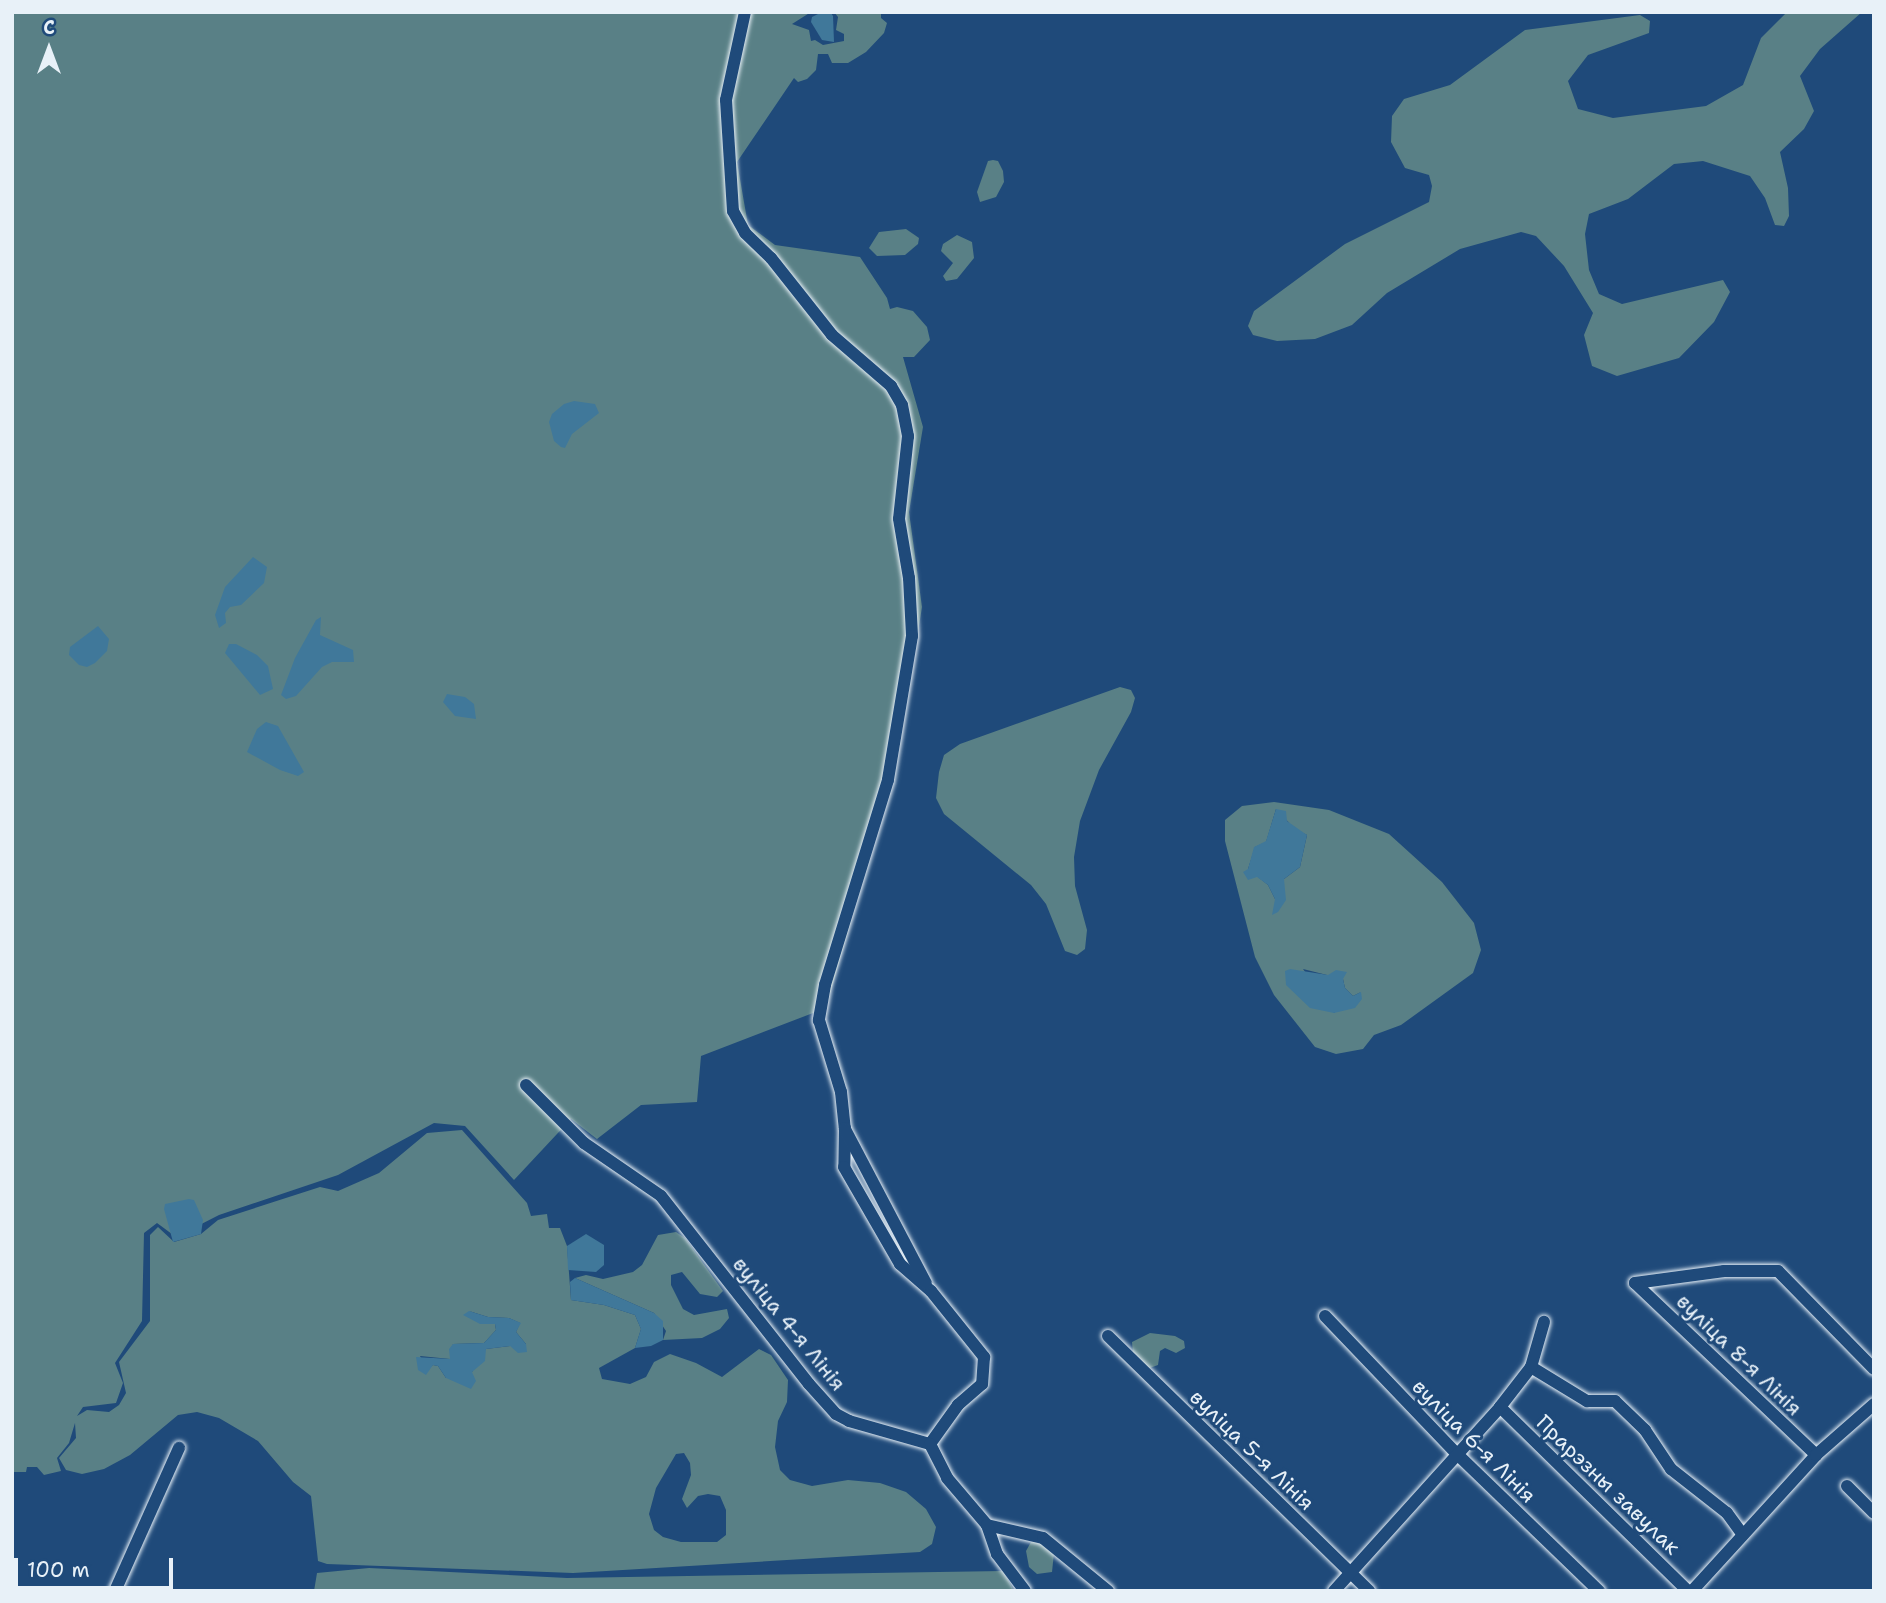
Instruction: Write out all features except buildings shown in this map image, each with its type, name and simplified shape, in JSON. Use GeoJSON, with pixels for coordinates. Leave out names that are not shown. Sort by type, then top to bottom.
{"type":"FeatureCollection","features":[{"type":"Feature","properties":{"kind":"street"},"geometry":{"type":"LineString","coordinates":[[745,12],[726,100],[733,211],[745,233],[771,258],[832,335],[891,386],[902,405],[908,436],[898,519],[909,578],[912,636],[888,780],[825,985],[819,1020],[841,1092],[845,1128],[844,1167],[900,1265],[931,1291]]}},
{"type":"Feature","properties":{"kind":"street","name":"вуліца 4-я Лінія"},"geometry":{"type":"LineString","coordinates":[[526,1085],[584,1143],[661,1196],[809,1384],[836,1413],[849,1421],[930,1444]]}},
{"type":"Feature","properties":{"kind":"street"},"geometry":{"type":"LineString","coordinates":[[845,1128],[931,1291],[984,1357],[982,1384],[958,1405],[930,1444],[947,1478],[987,1525],[997,1554],[1025,1591]]}},
{"type":"Feature","properties":{"kind":"street","name":"вуліца 8-я Лінія"},"geometry":{"type":"LineString","coordinates":[[1816,1455],[1635,1283],[1724,1271],[1778,1271],[1874,1369]]}},
{"type":"Feature","properties":{"kind":"street","name":"вуліца 6-я Лінія"},"geometry":{"type":"LineString","coordinates":[[1325,1317],[1456,1453],[1598,1591]]}},
{"type":"Feature","properties":{"kind":"street"},"geometry":{"type":"LineString","coordinates":[[1334,1591],[1500,1407],[1531,1367],[1544,1322]]}},
{"type":"Feature","properties":{"kind":"street","name":"вуліца 5-я Лінія"},"geometry":{"type":"LineString","coordinates":[[1108,1336],[1369,1591]]}},
{"type":"Feature","properties":{"kind":"street"},"geometry":{"type":"LineString","coordinates":[[1531,1367],[1587,1401],[1615,1401],[1645,1430],[1671,1469],[1727,1513],[1742,1534]]}},
{"type":"Feature","properties":{"kind":"street"},"geometry":{"type":"LineString","coordinates":[[1690,1591],[1816,1455],[1874,1404]]}},
{"type":"Feature","properties":{"kind":"street","name":"Прарэзны завулак"},"geometry":{"type":"LineString","coordinates":[[1500,1407],[1690,1591]]}},
{"type":"Feature","properties":{"kind":"street"},"geometry":{"type":"LineString","coordinates":[[116,1591],[179,1448]]}},
{"type":"Feature","properties":{"kind":"street"},"geometry":{"type":"LineString","coordinates":[[1847,1486],[1874,1513]]}},
{"type":"Feature","properties":{"kind":"street"},"geometry":{"type":"LineString","coordinates":[[987,1525],[1043,1538],[1108,1591]]}},
{"type":"Feature","properties":{"kind":"green space"},"geometry":{"type":"Polygon","coordinates":[[[12,12],[811,12],[792,24],[809,30],[811,41],[815,40],[823,45],[844,41],[844,34],[836,30],[838,17],[834,12],[881,12],[881,18],[887,23],[884,33],[866,52],[848,63],[832,63],[828,54],[818,54],[816,70],[807,79],[798,82],[794,78],[737,162],[748,225],[775,245],[860,257],[887,298],[890,309],[897,307],[913,311],[927,327],[930,340],[914,357],[903,357],[923,427],[909,512],[922,607],[897,762],[826,1008],[701,1056],[697,1102],[641,1105],[597,1139],[571,1119],[514,1180],[465,1126],[434,1123],[338,1175],[219,1215],[176,1237],[157,1223],[144,1233],[142,1321],[115,1363],[123,1383],[116,1403],[83,1407],[77,1416],[87,1410],[109,1412],[119,1405],[126,1393],[119,1362],[150,1321],[150,1235],[158,1227],[174,1242],[201,1234],[218,1220],[320,1187],[338,1191],[379,1173],[427,1133],[462,1130],[527,1203],[531,1216],[547,1214],[549,1228],[560,1228],[567,1246],[571,1300],[604,1305],[635,1315],[641,1329],[635,1348],[599,1368],[602,1379],[630,1384],[646,1377],[654,1362],[670,1354],[696,1363],[722,1377],[759,1349],[771,1355],[788,1380],[787,1402],[778,1421],[775,1447],[780,1470],[790,1480],[812,1486],[848,1480],[880,1483],[906,1492],[926,1509],[936,1527],[932,1544],[920,1552],[573,1573],[327,1564],[318,1561],[311,1496],[293,1482],[258,1441],[219,1418],[197,1412],[178,1415],[130,1455],[104,1469],[82,1474],[66,1470],[59,1458],[76,1438],[75,1423],[69,1443],[57,1458],[61,1471],[44,1475],[37,1467],[27,1467],[26,1472],[12,1472],[12,12]],[[469,1311],[495,1324],[496,1330],[484,1343],[453,1344],[450,1359],[420,1356],[427,1369],[433,1365],[438,1366],[446,1378],[472,1372],[486,1349],[526,1344],[516,1332],[520,1323],[509,1318],[488,1317],[469,1311]],[[684,1453],[676,1454],[656,1488],[649,1514],[654,1530],[663,1537],[681,1542],[717,1542],[726,1535],[726,1510],[720,1496],[708,1494],[698,1496],[687,1508],[682,1499],[691,1475],[690,1463],[684,1453]]]}},
{"type":"Feature","properties":{"kind":"green space"},"geometry":{"type":"Polygon","coordinates":[[[1787,12],[1862,12],[1820,49],[1800,76],[1814,111],[1804,129],[1780,152],[1788,188],[1789,216],[1784,226],[1775,225],[1765,198],[1750,176],[1703,161],[1674,164],[1628,199],[1589,214],[1585,234],[1589,270],[1599,294],[1622,304],[1723,280],[1730,292],[1714,322],[1679,358],[1617,376],[1592,366],[1584,335],[1593,313],[1564,266],[1536,236],[1521,232],[1460,249],[1387,293],[1352,325],[1315,339],[1277,341],[1253,335],[1248,326],[1254,311],[1345,244],[1429,202],[1432,186],[1429,175],[1405,168],[1391,142],[1392,116],[1404,99],[1450,85],[1525,30],[1640,15],[1650,21],[1649,33],[1588,55],[1568,81],[1578,109],[1613,118],[1706,106],[1743,85],[1761,38],[1787,12]]]}},
{"type":"Feature","properties":{"kind":"green space"},"geometry":{"type":"Polygon","coordinates":[[[988,161],[998,161],[1003,171],[1004,182],[996,197],[980,202],[977,192],[988,161]]]}},
{"type":"Feature","properties":{"kind":"green space"},"geometry":{"type":"Polygon","coordinates":[[[906,229],[919,238],[918,244],[905,255],[877,256],[869,248],[879,232],[906,229]]]}},
{"type":"Feature","properties":{"kind":"green space"},"geometry":{"type":"Polygon","coordinates":[[[957,235],[972,242],[974,258],[957,279],[946,281],[943,276],[953,263],[941,251],[943,244],[957,235]]]}},
{"type":"Feature","properties":{"kind":"green space"},"geometry":{"type":"Polygon","coordinates":[[[1120,687],[1131,690],[1135,698],[1131,712],[1099,770],[1080,821],[1074,857],[1075,886],[1087,930],[1085,949],[1077,955],[1065,951],[1046,904],[1031,885],[944,814],[936,798],[939,772],[944,755],[960,744],[1120,687]]]}},
{"type":"Feature","properties":{"kind":"green space"},"geometry":{"type":"Polygon","coordinates":[[[1274,802],[1329,810],[1389,834],[1442,882],[1474,923],[1481,950],[1473,973],[1401,1025],[1374,1035],[1363,1049],[1336,1054],[1315,1047],[1274,995],[1255,957],[1225,841],[1225,820],[1242,806],[1274,802]],[[1276,809],[1266,842],[1255,847],[1248,869],[1268,885],[1275,899],[1284,894],[1284,879],[1300,867],[1307,835],[1295,829],[1276,809]],[[1303,969],[1334,1013],[1361,992],[1353,996],[1345,988],[1343,979],[1303,969]]]}},
{"type":"Feature","properties":{"kind":"green space"},"geometry":{"type":"Polygon","coordinates":[[[676,1232],[685,1238],[723,1291],[717,1297],[700,1294],[682,1272],[671,1275],[671,1285],[683,1309],[694,1315],[727,1309],[729,1318],[720,1329],[702,1338],[663,1340],[666,1331],[654,1313],[575,1278],[586,1275],[603,1279],[633,1272],[642,1265],[658,1235],[676,1232]]]}},
{"type":"Feature","properties":{"kind":"green space"},"geometry":{"type":"Polygon","coordinates":[[[1150,1333],[1175,1336],[1184,1341],[1185,1348],[1176,1353],[1165,1348],[1160,1351],[1158,1365],[1147,1369],[1133,1353],[1132,1342],[1150,1333]]]}},
{"type":"Feature","properties":{"kind":"green space"},"geometry":{"type":"Polygon","coordinates":[[[1031,1542],[1042,1542],[1054,1553],[1052,1572],[1037,1574],[1029,1567],[1026,1551],[1031,1542]]]}},
{"type":"Feature","properties":{"kind":"green space"},"geometry":{"type":"Polygon","coordinates":[[[369,1568],[567,1578],[1003,1571],[1014,1591],[314,1591],[317,1573],[369,1568]]]}},
{"type":"Feature","properties":{"kind":"water"},"geometry":{"type":"Polygon","coordinates":[[[820,13],[831,13],[833,16],[834,42],[822,40],[811,22],[812,17],[820,13]]]}},
{"type":"Feature","properties":{"kind":"water"},"geometry":{"type":"Polygon","coordinates":[[[574,401],[595,404],[599,413],[572,434],[565,448],[554,441],[549,422],[552,414],[564,404],[574,401]]]}},
{"type":"Feature","properties":{"kind":"water"},"geometry":{"type":"Polygon","coordinates":[[[253,557],[267,567],[264,583],[241,605],[230,607],[225,613],[226,623],[219,628],[215,615],[225,587],[253,557]]]}},
{"type":"Feature","properties":{"kind":"water"},"geometry":{"type":"Polygon","coordinates":[[[321,617],[320,635],[353,650],[354,662],[332,662],[322,667],[296,696],[286,699],[281,695],[295,658],[316,620],[321,617]]]}},
{"type":"Feature","properties":{"kind":"water"},"geometry":{"type":"Polygon","coordinates":[[[98,626],[109,639],[107,651],[87,667],[79,665],[69,655],[70,647],[98,626]]]}},
{"type":"Feature","properties":{"kind":"water"},"geometry":{"type":"Polygon","coordinates":[[[229,644],[236,644],[257,655],[268,666],[273,689],[260,695],[225,653],[229,644]]]}},
{"type":"Feature","properties":{"kind":"water"},"geometry":{"type":"Polygon","coordinates":[[[447,694],[465,697],[474,704],[476,719],[455,716],[443,702],[447,694]]]}},
{"type":"Feature","properties":{"kind":"water"},"geometry":{"type":"Polygon","coordinates":[[[266,722],[278,726],[304,772],[298,776],[280,770],[247,752],[257,729],[266,722]]]}},
{"type":"Feature","properties":{"kind":"water"},"geometry":{"type":"Polygon","coordinates":[[[1276,809],[1286,811],[1287,821],[1307,835],[1300,867],[1284,879],[1286,900],[1278,912],[1272,915],[1275,899],[1268,885],[1257,877],[1248,880],[1243,872],[1248,869],[1254,847],[1266,841],[1276,809]]]}},
{"type":"Feature","properties":{"kind":"water"},"geometry":{"type":"Polygon","coordinates":[[[1290,969],[1328,975],[1336,970],[1347,972],[1343,979],[1345,988],[1353,996],[1361,992],[1362,999],[1355,1008],[1334,1013],[1310,1008],[1286,985],[1285,971],[1290,969]]]}},
{"type":"Feature","properties":{"kind":"water"},"geometry":{"type":"Polygon","coordinates":[[[194,1200],[203,1220],[201,1234],[173,1242],[165,1204],[194,1200]]]}},
{"type":"Feature","properties":{"kind":"water"},"geometry":{"type":"Polygon","coordinates":[[[586,1234],[604,1245],[604,1265],[596,1272],[568,1270],[567,1246],[586,1234]]]}},
{"type":"Feature","properties":{"kind":"water"},"geometry":{"type":"Polygon","coordinates":[[[575,1278],[654,1313],[663,1321],[663,1340],[651,1346],[635,1348],[641,1329],[635,1315],[604,1305],[571,1300],[570,1282],[575,1278]]]}},
{"type":"Feature","properties":{"kind":"water"},"geometry":{"type":"Polygon","coordinates":[[[469,1311],[488,1317],[509,1318],[521,1323],[516,1332],[526,1344],[527,1352],[518,1353],[510,1346],[486,1349],[485,1361],[472,1372],[476,1381],[471,1389],[446,1378],[438,1366],[433,1365],[426,1375],[418,1370],[416,1357],[450,1359],[449,1349],[453,1344],[484,1343],[496,1330],[495,1324],[480,1324],[463,1315],[469,1311]]]}}]}
